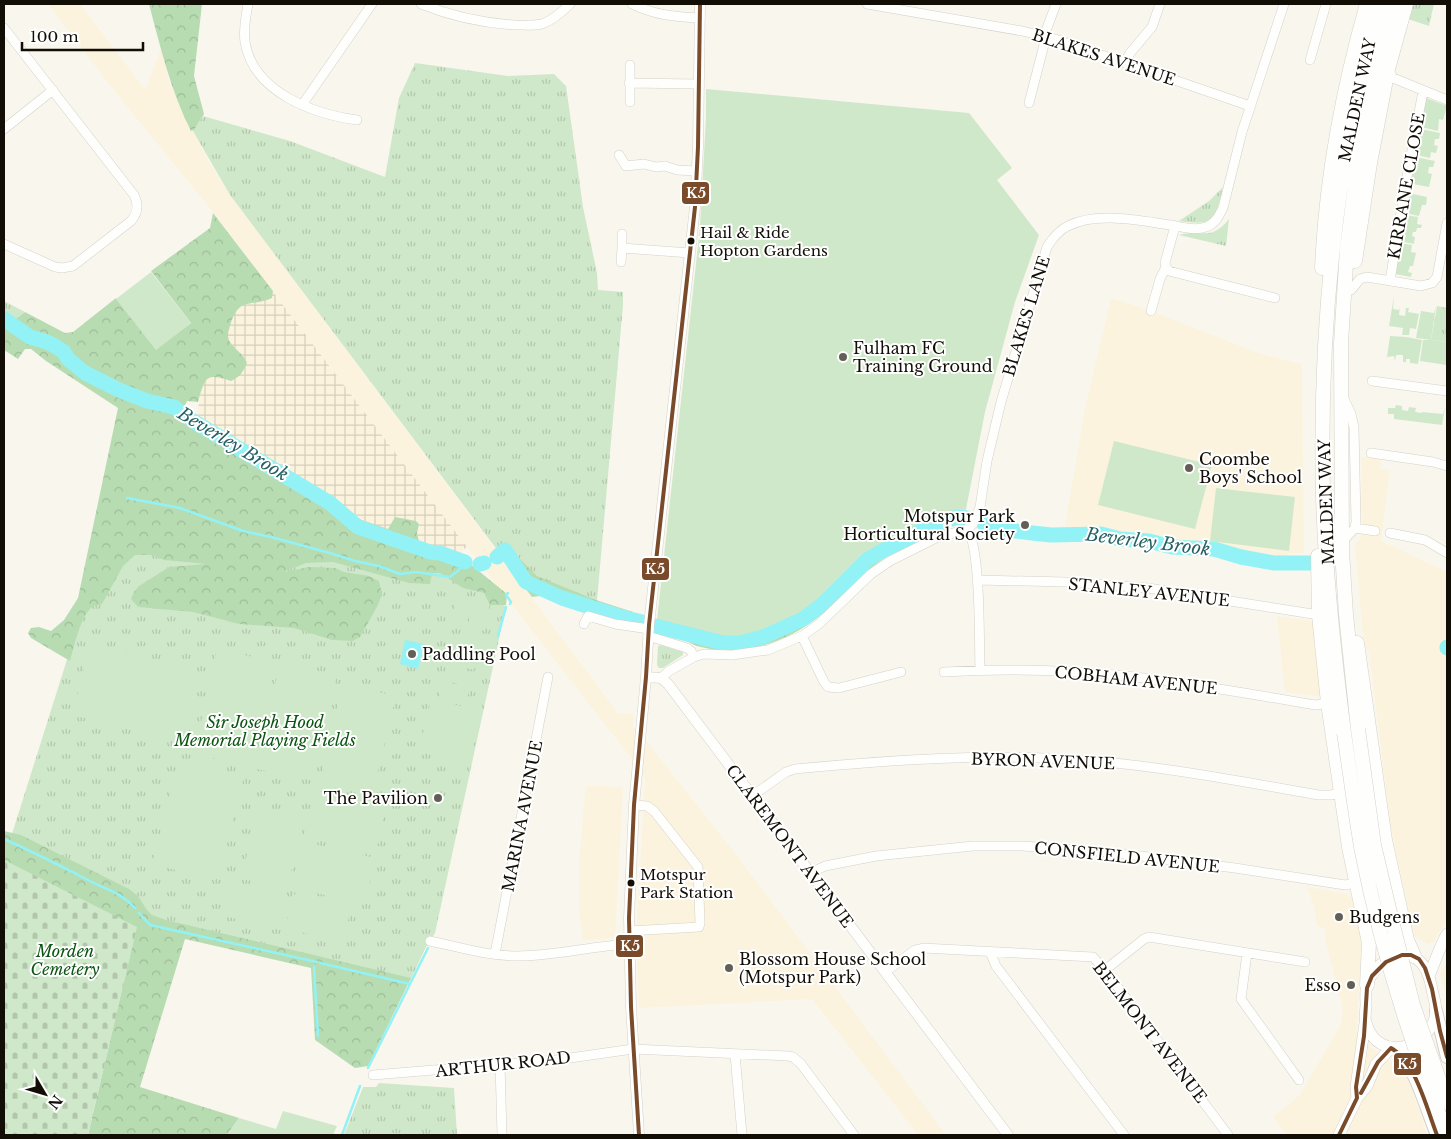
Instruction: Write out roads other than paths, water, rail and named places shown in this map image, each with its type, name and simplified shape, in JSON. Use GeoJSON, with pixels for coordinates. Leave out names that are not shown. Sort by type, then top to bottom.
{"type":"FeatureCollection","features":[{"type":"Feature","properties":{"kind":"highway"},"geometry":{"type":"LineString","coordinates":[[1325,344],[1322,316],[1322,279],[1330,171],[1346,87],[1367,4]]}},
{"type":"Feature","properties":{"kind":"highway","name":"MALDEN WAY"},"geometry":{"type":"LineString","coordinates":[[1378,4],[1359,82],[1344,159],[1333,246],[1325,344],[1323,495],[1331,618],[1344,732],[1363,853],[1386,953],[1399,999],[1447,1135]]}},
{"type":"Feature","properties":{"kind":"highway","name":"MALDEN WAY"},"geometry":{"type":"LineString","coordinates":[[1393,4],[1369,102],[1358,163],[1347,256],[1341,343],[1342,546],[1346,616],[1358,729],[1374,845],[1413,1005],[1447,1102]]}},
{"type":"Feature","properties":{"kind":"highway"},"geometry":{"type":"LineString","coordinates":[[1341,343],[1370,163],[1388,69],[1406,4]]}},
{"type":"Feature","properties":{"kind":"highway"},"geometry":{"type":"LineString","coordinates":[[1323,495],[1318,527],[1320,615],[1328,703],[1340,792],[1369,943],[1367,985]]}},
{"type":"Feature","properties":{"kind":"highway"},"geometry":{"type":"LineString","coordinates":[[1342,546],[1348,576],[1385,840],[1407,940],[1416,957]]}},
{"type":"Feature","properties":{"kind":"main road"},"geometry":{"type":"LineString","coordinates":[[1429,976],[1436,961],[1437,952],[1447,934]]}},
{"type":"Feature","properties":{"kind":"main road"},"geometry":{"type":"LineString","coordinates":[[1357,1098],[1356,1087],[1365,1020],[1367,985],[1377,970],[1388,959],[1403,954],[1416,957],[1437,952]]}},
{"type":"Feature","properties":{"kind":"main road"},"geometry":{"type":"LineString","coordinates":[[1416,957],[1429,976],[1447,1057]]}},
{"type":"Feature","properties":{"kind":"main road"},"geometry":{"type":"LineString","coordinates":[[1339,1135],[1357,1098],[1367,1086],[1376,1064],[1393,1049],[1415,1042],[1423,1036],[1431,1025],[1436,1011]]}},
{"type":"Feature","properties":{"kind":"main road"},"geometry":{"type":"LineString","coordinates":[[1365,1020],[1373,1039],[1403,1056],[1411,1069],[1437,1135]]}},
{"type":"Feature","properties":{"kind":"street"},"geometry":{"type":"LineString","coordinates":[[248,4],[244,40],[253,66],[272,86],[302,105],[343,118],[357,120]]}},
{"type":"Feature","properties":{"kind":"street"},"geometry":{"type":"LineString","coordinates":[[302,105],[372,4]]}},
{"type":"Feature","properties":{"kind":"street"},"geometry":{"type":"LineString","coordinates":[[421,4],[471,19],[531,26],[542,24],[552,19],[570,4]]}},
{"type":"Feature","properties":{"kind":"street"},"geometry":{"type":"LineString","coordinates":[[632,4],[644,10],[663,15],[700,18]]}},
{"type":"Feature","properties":{"kind":"street"},"geometry":{"type":"LineString","coordinates":[[639,1135],[629,944],[634,805],[649,630],[690,253],[697,171],[700,4]]}},
{"type":"Feature","properties":{"kind":"street","name":"BLAKES AVENUE"},"geometry":{"type":"LineString","coordinates":[[867,4],[1045,37],[1126,62],[1250,106]]}},
{"type":"Feature","properties":{"kind":"street"},"geometry":{"type":"LineString","coordinates":[[1029,103],[1045,37],[1056,4]]}},
{"type":"Feature","properties":{"kind":"street"},"geometry":{"type":"LineString","coordinates":[[1126,62],[1130,53],[1152,27],[1160,4]]}},
{"type":"Feature","properties":{"kind":"street","name":"BLAKES LANE"},"geometry":{"type":"LineString","coordinates":[[966,529],[974,521],[980,507],[993,432],[1043,258],[1052,239],[1068,225],[1090,220],[1126,219],[1198,229],[1212,224],[1223,208],[1250,106],[1284,4]]}},
{"type":"Feature","properties":{"kind":"street"},"geometry":{"type":"LineString","coordinates":[[1310,60],[1326,4]]}},
{"type":"Feature","properties":{"kind":"street"},"geometry":{"type":"LineString","coordinates":[[4,28],[134,195],[138,206],[137,212],[131,221],[68,268],[55,267],[4,244]]}},
{"type":"Feature","properties":{"kind":"street"},"geometry":{"type":"LineString","coordinates":[[630,66],[630,102]]}},
{"type":"Feature","properties":{"kind":"street"},"geometry":{"type":"LineString","coordinates":[[1388,69],[1393,78],[1447,100]]}},
{"type":"Feature","properties":{"kind":"street"},"geometry":{"type":"LineString","coordinates":[[629,83],[698,84]]}},
{"type":"Feature","properties":{"kind":"street"},"geometry":{"type":"LineString","coordinates":[[4,129],[53,90]]}},
{"type":"Feature","properties":{"kind":"street","name":"KIRRANE CLOSE"},"geometry":{"type":"LineString","coordinates":[[1390,281],[1423,91]]}},
{"type":"Feature","properties":{"kind":"street"},"geometry":{"type":"LineString","coordinates":[[619,155],[626,166],[644,164],[656,167],[665,166],[677,170],[697,171]]}},
{"type":"Feature","properties":{"kind":"street"},"geometry":{"type":"LineString","coordinates":[[1351,290],[1363,278],[1421,286],[1429,285],[1436,278],[1447,223]]}},
{"type":"Feature","properties":{"kind":"street"},"geometry":{"type":"LineString","coordinates":[[1151,311],[1160,279],[1166,267],[1166,258],[1175,226]]}},
{"type":"Feature","properties":{"kind":"street"},"geometry":{"type":"LineString","coordinates":[[621,262],[622,234]]}},
{"type":"Feature","properties":{"kind":"street"},"geometry":{"type":"LineString","coordinates":[[622,248],[690,253]]}},
{"type":"Feature","properties":{"kind":"street"},"geometry":{"type":"LineString","coordinates":[[1166,267],[1174,273],[1275,298]]}},
{"type":"Feature","properties":{"kind":"street"},"geometry":{"type":"LineString","coordinates":[[1372,381],[1447,391]]}},
{"type":"Feature","properties":{"kind":"street","name":"MALDEN WAY"},"geometry":{"type":"LineString","coordinates":[[1341,394],[1351,414],[1354,427],[1355,528],[1342,546]]}},
{"type":"Feature","properties":{"kind":"street"},"geometry":{"type":"LineString","coordinates":[[1371,453],[1433,462],[1447,466]]}},
{"type":"Feature","properties":{"kind":"street"},"geometry":{"type":"LineString","coordinates":[[1355,528],[1375,531]]}},
{"type":"Feature","properties":{"kind":"street"},"geometry":{"type":"LineString","coordinates":[[646,677],[661,678],[669,671],[694,657],[704,654],[732,655],[768,650],[802,636],[819,624],[871,574],[890,561],[936,538],[966,529],[972,538],[978,580],[980,670]]}},
{"type":"Feature","properties":{"kind":"street"},"geometry":{"type":"LineString","coordinates":[[1390,533],[1425,540],[1447,553]]}},
{"type":"Feature","properties":{"kind":"street","name":"STANLEY AVENUE"},"geometry":{"type":"LineString","coordinates":[[978,580],[1066,582],[1148,588],[1320,615]]}},
{"type":"Feature","properties":{"kind":"street"},"geometry":{"type":"LineString","coordinates":[[584,624],[588,616],[615,624],[649,630],[687,648],[694,657]]}},
{"type":"Feature","properties":{"kind":"street"},"geometry":{"type":"LineString","coordinates":[[802,636],[824,682],[828,686],[839,688],[901,672]]}},
{"type":"Feature","properties":{"kind":"street","name":"COBHAM AVENUE"},"geometry":{"type":"LineString","coordinates":[[944,672],[1050,670],[1113,675],[1316,704],[1328,703]]}},
{"type":"Feature","properties":{"kind":"street","name":"MARINA AVENUE"},"geometry":{"type":"LineString","coordinates":[[495,954],[548,677]]}},
{"type":"Feature","properties":{"kind":"street","name":"CLAREMONT AVENUE"},"geometry":{"type":"LineString","coordinates":[[661,678],[668,684],[1008,1135]]}},
{"type":"Feature","properties":{"kind":"street","name":"BYRON AVENUE"},"geometry":{"type":"LineString","coordinates":[[752,796],[786,772],[795,769],[947,758],[995,757],[1085,760],[1228,779],[1318,794],[1331,795],[1340,792]]}},
{"type":"Feature","properties":{"kind":"street"},"geometry":{"type":"LineString","coordinates":[[629,931],[699,927],[700,923],[698,867],[654,811],[647,806],[634,805]]}},
{"type":"Feature","properties":{"kind":"street","name":"CONSFIELD AVENUE"},"geometry":{"type":"LineString","coordinates":[[810,873],[825,866],[876,856],[973,846],[1022,846],[1109,852],[1235,868],[1345,885],[1356,883]]}},
{"type":"Feature","properties":{"kind":"street"},"geometry":{"type":"LineString","coordinates":[[1105,970],[1144,939],[1150,938],[1305,962]]}},
{"type":"Feature","properties":{"kind":"street"},"geometry":{"type":"LineString","coordinates":[[430,941],[471,952],[517,956],[555,954],[629,944]]}},
{"type":"Feature","properties":{"kind":"street","name":"BELMONT AVENUE"},"geometry":{"type":"LineString","coordinates":[[885,972],[914,950],[919,949],[1093,957],[1105,970],[1228,1135]]}},
{"type":"Feature","properties":{"kind":"street"},"geometry":{"type":"LineString","coordinates":[[990,952],[996,966],[1124,1135]]}},
{"type":"Feature","properties":{"kind":"street"},"geometry":{"type":"LineString","coordinates":[[1247,953],[1241,998],[1299,1080]]}},
{"type":"Feature","properties":{"kind":"street","name":"ARTHUR ROAD"},"geometry":{"type":"LineString","coordinates":[[373,1075],[556,1060],[633,1049],[793,1057],[801,1064],[854,1135]]}},
{"type":"Feature","properties":{"kind":"street"},"geometry":{"type":"LineString","coordinates":[[734,1054],[742,1135]]}},
{"type":"Feature","properties":{"kind":"street"},"geometry":{"type":"LineString","coordinates":[[500,1064],[502,1135]]}},
{"type":"Feature","properties":{"kind":"water","name":"Paddling Pool"},"geometry":{"type":"Polygon","coordinates":[[[405,640],[424,644],[418,669],[400,664],[405,640]]]}},
{"type":"Feature","properties":{"kind":"waterway","name":"Beverley Brook"},"geometry":{"type":"LineString","coordinates":[[4,319],[30,337],[55,346],[64,352],[68,359],[85,373],[147,401],[174,407],[193,421],[330,503],[358,527],[465,562]]}},
{"type":"Feature","properties":{"kind":"waterway"},"geometry":{"type":"LineString","coordinates":[[127,498],[180,508],[243,531],[379,566],[400,574],[416,572],[450,577],[465,562]]}},
{"type":"Feature","properties":{"kind":"waterway","name":"Beverley Brook"},"geometry":{"type":"LineString","coordinates":[[655,626],[723,643],[740,643],[763,637],[803,619],[823,604],[868,559],[912,537],[925,528],[957,517],[968,518]]}},
{"type":"Feature","properties":{"kind":"waterway","name":"Beverley Brook"},"geometry":{"type":"LineString","coordinates":[[984,524],[1000,529],[1032,533],[1051,535],[1101,534],[1120,539],[1149,541],[1172,547],[1214,549],[1241,557],[1274,563],[1312,563]]}},
{"type":"Feature","properties":{"kind":"waterway","name":"Beverley Brook"},"geometry":{"type":"LineString","coordinates":[[497,557],[505,550],[526,582],[562,598],[642,622]]}},
{"type":"Feature","properties":{"kind":"waterway","name":"Beverley Brook"},"geometry":{"type":"LineString","coordinates":[[480,564],[484,563]]}},
{"type":"Feature","properties":{"kind":"waterway","name":"Beverley Brook"},"geometry":{"type":"LineString","coordinates":[[520,584],[525,581]]}},
{"type":"Feature","properties":{"kind":"waterway"},"geometry":{"type":"LineString","coordinates":[[508,593],[506,595],[511,602],[510,604]]}},
{"type":"Feature","properties":{"kind":"waterway"},"geometry":{"type":"LineString","coordinates":[[498,636],[506,607]]}},
{"type":"Feature","properties":{"kind":"waterway"},"geometry":{"type":"LineString","coordinates":[[6,840],[118,894],[135,908]]}},
{"type":"Feature","properties":{"kind":"waterway"},"geometry":{"type":"LineString","coordinates":[[139,913],[150,925],[317,962]]}},
{"type":"Feature","properties":{"kind":"waterway"},"geometry":{"type":"LineString","coordinates":[[368,1068],[428,948]]}},
{"type":"Feature","properties":{"kind":"waterway"},"geometry":{"type":"LineString","coordinates":[[320,963],[410,984]]}},
{"type":"Feature","properties":{"kind":"waterway"},"geometry":{"type":"LineString","coordinates":[[314,967],[318,1036]]}},
{"type":"Feature","properties":{"kind":"waterway"},"geometry":{"type":"LineString","coordinates":[[342,1135],[360,1086]]}},
{"type":"Feature","properties":{"kind":"place","name":"Hail & Ride Hopton Gardens"},"geometry":{"type":"Point","coordinates":[691,241]}},
{"type":"Feature","properties":{"kind":"place","name":"Fulham FC Training Ground"},"geometry":{"type":"Point","coordinates":[843,357]}},
{"type":"Feature","properties":{"kind":"place","name":"Coombe Boys' School"},"geometry":{"type":"Point","coordinates":[1189,468]}},
{"type":"Feature","properties":{"kind":"place","name":"Motspur Park Horticultural Society"},"geometry":{"type":"Point","coordinates":[1025,525]}},
{"type":"Feature","properties":{"kind":"place","name":"Paddling Pool"},"geometry":{"type":"Point","coordinates":[412,654]}},
{"type":"Feature","properties":{"kind":"place","name":"The Pavilion"},"geometry":{"type":"Point","coordinates":[438,798]}},
{"type":"Feature","properties":{"kind":"place","name":"Motspur Park Station"},"geometry":{"type":"Point","coordinates":[631,883]}},
{"type":"Feature","properties":{"kind":"place","name":"Budgens"},"geometry":{"type":"Point","coordinates":[1339,917]}},
{"type":"Feature","properties":{"kind":"place","name":"Blossom House School (Motspur Park)"},"geometry":{"type":"Point","coordinates":[729,968]}},
{"type":"Feature","properties":{"kind":"place","name":"Esso"},"geometry":{"type":"Point","coordinates":[1351,985]}},
{"type":"Feature","properties":{"kind":"park label","name":"Sir Joseph Hood Memorial Playing Fields"},"geometry":{"type":"Point","coordinates":[265,731]}},
{"type":"Feature","properties":{"kind":"park label","name":"Morden Cemetery"},"geometry":{"type":"Point","coordinates":[65,960]}}]}
